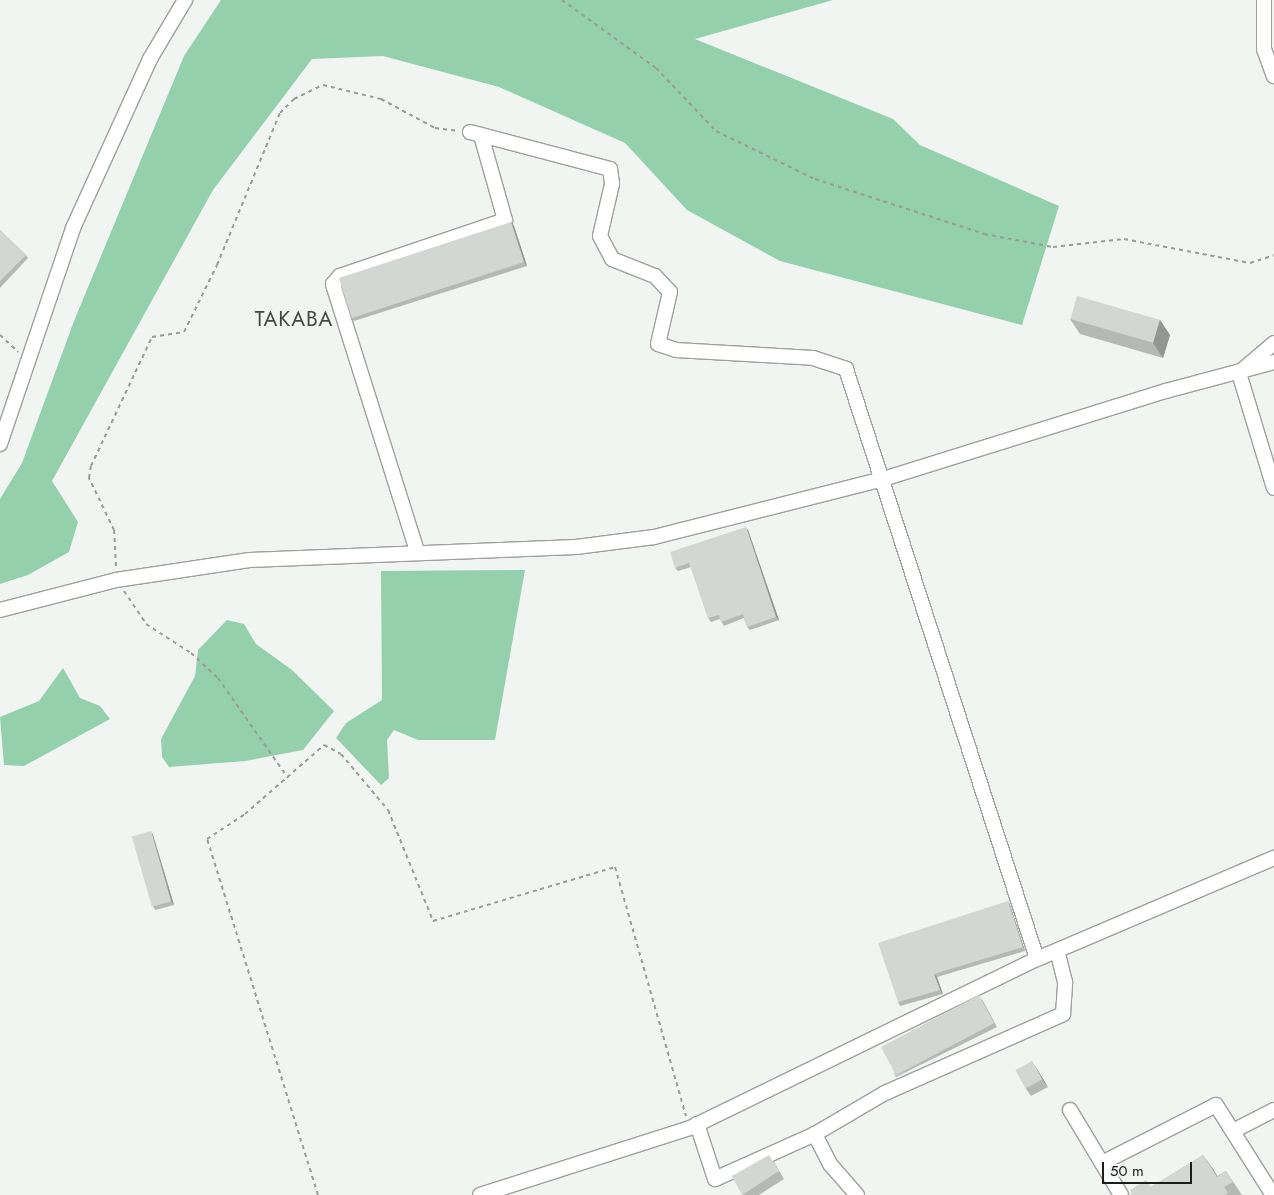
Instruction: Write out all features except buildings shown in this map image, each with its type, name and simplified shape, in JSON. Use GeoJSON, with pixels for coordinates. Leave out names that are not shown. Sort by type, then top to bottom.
{"type":"FeatureCollection","features":[{"type":"Feature","properties":{"kind":"street"},"geometry":{"type":"LineString","coordinates":[[0,444],[28,373],[41,318],[98,166],[150,59],[185,0]]}},
{"type":"Feature","properties":{"kind":"street"},"geometry":{"type":"LineString","coordinates":[[1264,0],[1264,48],[1274,76]]}},
{"type":"Feature","properties":{"kind":"street"},"geometry":{"type":"LineString","coordinates":[[476,134],[610,169],[612,184],[600,236],[612,259],[655,276],[670,292],[658,344],[676,350],[813,358],[846,369],[1037,959]]}},
{"type":"Feature","properties":{"kind":"street"},"geometry":{"type":"LineString","coordinates":[[417,551],[333,284],[340,276],[505,220],[476,134]]}},
{"type":"Feature","properties":{"kind":"street"},"geometry":{"type":"LineString","coordinates":[[1239,373],[1274,342]]}},
{"type":"Feature","properties":{"kind":"street"},"geometry":{"type":"LineString","coordinates":[[0,610],[116,580],[250,560],[417,551],[576,547],[654,537],[883,479],[1156,394],[1274,362]]}},
{"type":"Feature","properties":{"kind":"street"},"geometry":{"type":"LineString","coordinates":[[1239,373],[1274,488]]}},
{"type":"Feature","properties":{"kind":"street"},"geometry":{"type":"LineString","coordinates":[[480,1195],[693,1126],[1037,959],[1274,858]]}},
{"type":"Feature","properties":{"kind":"street"},"geometry":{"type":"LineString","coordinates":[[693,1126],[715,1179],[815,1134],[885,1093],[1064,1014],[1065,982],[1057,951]]}},
{"type":"Feature","properties":{"kind":"street"},"geometry":{"type":"LineString","coordinates":[[1102,1163],[1216,1105],[1273,1195]]}},
{"type":"Feature","properties":{"kind":"street"},"geometry":{"type":"LineString","coordinates":[[1070,1110],[1121,1195]]}},
{"type":"Feature","properties":{"kind":"street"},"geometry":{"type":"LineString","coordinates":[[1233,1131],[1274,1110]]}},
{"type":"Feature","properties":{"kind":"street"},"geometry":{"type":"LineString","coordinates":[[815,1134],[830,1164],[857,1195]]}},
{"type":"Feature","properties":{"kind":"path"},"geometry":{"type":"LineString","coordinates":[[562,0],[656,68],[716,131],[815,179],[984,234],[1053,247],[1124,239],[1250,263],[1274,255]]}},
{"type":"Feature","properties":{"kind":"path"},"geometry":{"type":"LineString","coordinates":[[288,778],[218,678],[191,652],[146,624],[116,580],[114,530],[89,478],[91,466],[152,337],[184,332],[217,266],[280,113],[323,85],[381,99],[435,128],[476,134]]}},
{"type":"Feature","properties":{"kind":"path"},"geometry":{"type":"LineString","coordinates":[[0,335],[16,348],[28,373]]}},
{"type":"Feature","properties":{"kind":"path"},"geometry":{"type":"LineString","coordinates":[[318,1195],[207,839],[288,778],[324,744],[341,754],[388,810],[432,921],[615,867],[693,1126]]}},
{"type":"Feature","properties":{"kind":"green space"},"geometry":{"type":"Polygon","coordinates":[[[221,0],[833,0],[695,39],[893,119],[920,145],[1059,206],[1022,325],[780,261],[687,210],[625,143],[499,87],[383,56],[312,59],[213,190],[52,481],[78,522],[69,552],[28,575],[0,584],[0,499],[22,463],[74,321],[184,56],[221,0]]]}},
{"type":"Feature","properties":{"kind":"green space"},"geometry":{"type":"Polygon","coordinates":[[[525,570],[495,740],[418,740],[394,730],[387,740],[389,778],[381,785],[336,738],[346,723],[382,700],[381,571],[525,570]]]}},
{"type":"Feature","properties":{"kind":"green space"},"geometry":{"type":"Polygon","coordinates":[[[227,620],[244,624],[256,644],[292,670],[334,711],[303,750],[245,761],[169,767],[162,757],[161,739],[195,676],[198,650],[227,620]]]}},
{"type":"Feature","properties":{"kind":"green space"},"geometry":{"type":"Polygon","coordinates":[[[63,668],[80,698],[100,706],[110,719],[24,766],[4,765],[0,717],[39,701],[63,668]]]}},
{"type":"Feature","properties":{"kind":"district","name":"TAKABA"},"geometry":{"type":"Point","coordinates":[294,319]}}]}
